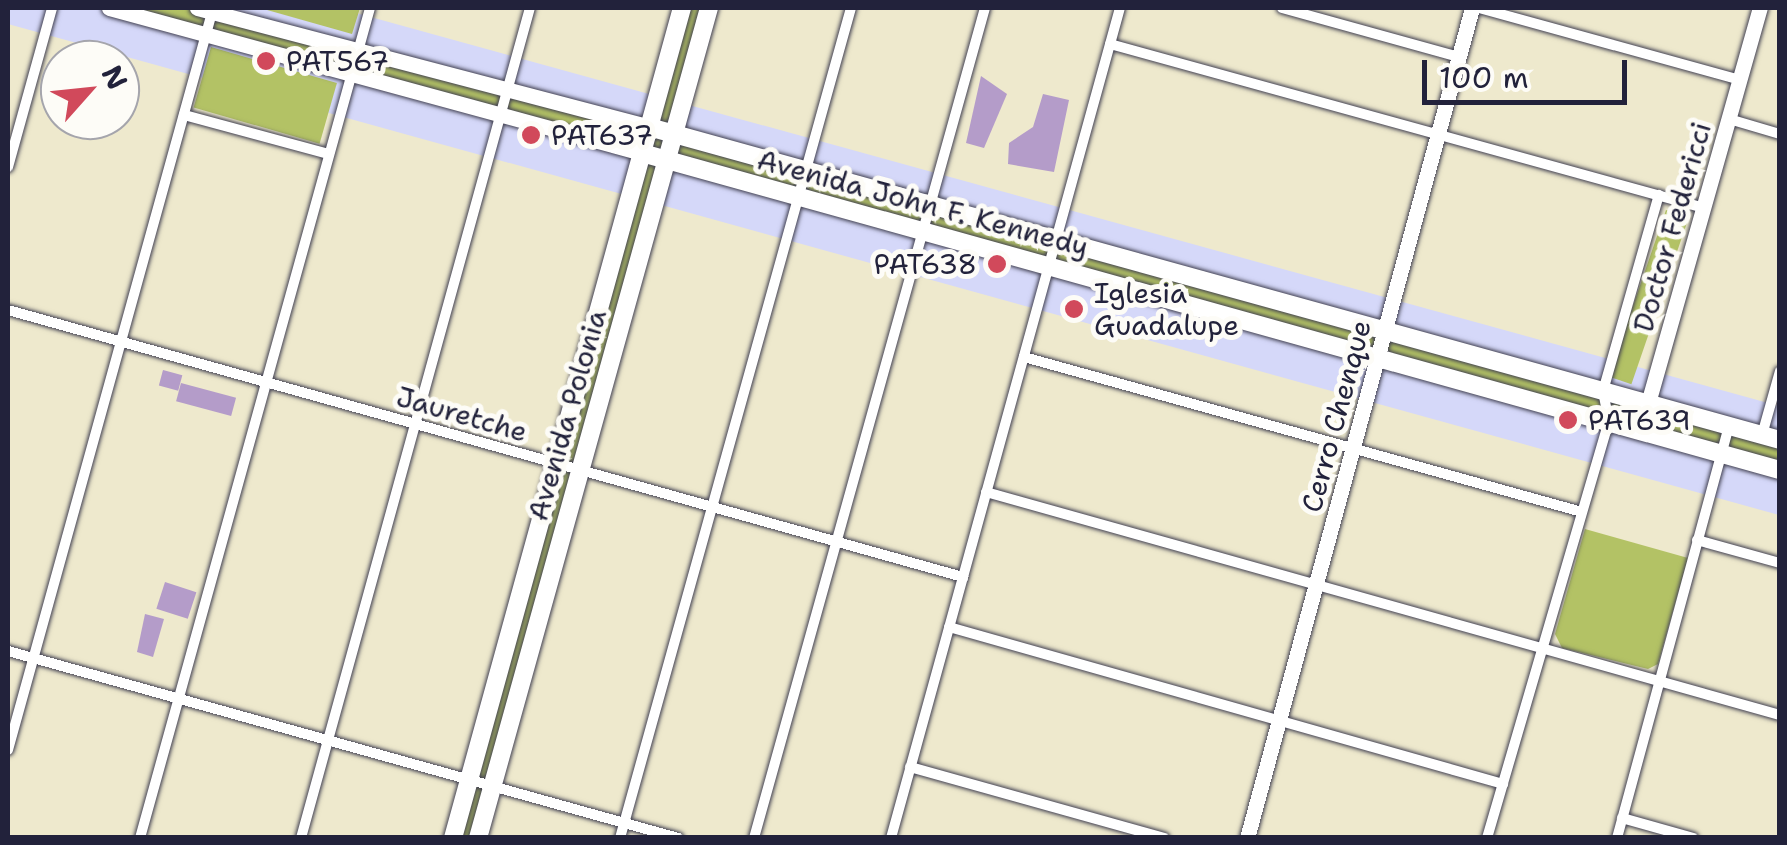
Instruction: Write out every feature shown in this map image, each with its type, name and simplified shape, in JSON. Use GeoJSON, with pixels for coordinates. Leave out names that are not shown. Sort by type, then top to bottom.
{"type":"FeatureCollection","features":[{"type":"Feature","properties":{"kind":"main road","name":"Avenida Polonia"},"geometry":{"type":"LineString","coordinates":[[453,838],[682,8]]}},
{"type":"Feature","properties":{"kind":"main road","name":"Avenida Polonia"},"geometry":{"type":"LineString","coordinates":[[478,838],[710,8]]}},
{"type":"Feature","properties":{"kind":"main road","name":"Avenida John F. Kennedy"},"geometry":{"type":"LineString","coordinates":[[649,128],[1770,438]]}},
{"type":"Feature","properties":{"kind":"main road","name":"Avenida John F. Kennedy"},"geometry":{"type":"LineString","coordinates":[[642,153],[1780,470]]}},
{"type":"Feature","properties":{"kind":"street"},"geometry":{"type":"LineString","coordinates":[[8,167],[52,8]]}},
{"type":"Feature","properties":{"kind":"street","name":"Avenida John F. Kennedy"},"geometry":{"type":"LineString","coordinates":[[109,8],[642,153]]}},
{"type":"Feature","properties":{"kind":"street"},"geometry":{"type":"LineString","coordinates":[[140,838],[370,8]]}},
{"type":"Feature","properties":{"kind":"street"},"geometry":{"type":"LineString","coordinates":[[301,838],[530,8]]}},
{"type":"Feature","properties":{"kind":"street"},"geometry":{"type":"LineString","coordinates":[[620,838],[851,8]]}},
{"type":"Feature","properties":{"kind":"street"},"geometry":{"type":"LineString","coordinates":[[754,838],[985,8]]}},
{"type":"Feature","properties":{"kind":"street"},"geometry":{"type":"LineString","coordinates":[[890,838],[1120,8]]}},
{"type":"Feature","properties":{"kind":"street"},"geometry":{"type":"LineString","coordinates":[[1282,8],[1459,58]]}},
{"type":"Feature","properties":{"kind":"street"},"geometry":{"type":"LineString","coordinates":[[1476,8],[1740,80]]}},
{"type":"Feature","properties":{"kind":"street","name":"Cerro Chenque"},"geometry":{"type":"LineString","coordinates":[[1247,838],[1438,134],[1476,8]]}},
{"type":"Feature","properties":{"kind":"street","name":"Doctor Federicci"},"geometry":{"type":"LineString","coordinates":[[1648,403],[1760,8]]}},
{"type":"Feature","properties":{"kind":"street"},"geometry":{"type":"LineString","coordinates":[[8,750],[206,34],[208,9]]}},
{"type":"Feature","properties":{"kind":"street","name":"Avenida John F. Kennedy"},"geometry":{"type":"LineString","coordinates":[[208,9],[649,128]]}},
{"type":"Feature","properties":{"kind":"street"},"geometry":{"type":"LineString","coordinates":[[1110,44],[1704,208]]}},
{"type":"Feature","properties":{"kind":"street"},"geometry":{"type":"LineString","coordinates":[[184,115],[329,154]]}},
{"type":"Feature","properties":{"kind":"street"},"geometry":{"type":"LineString","coordinates":[[1729,120],[1780,134]]}},
{"type":"Feature","properties":{"kind":"street"},"geometry":{"type":"LineString","coordinates":[[1487,838],[1609,422],[1603,391],[1659,196]]}},
{"type":"Feature","properties":{"kind":"street","name":"Jauretche"},"geometry":{"type":"LineString","coordinates":[[8,310],[963,577]]}},
{"type":"Feature","properties":{"kind":"street"},"geometry":{"type":"LineString","coordinates":[[1024,357],[1582,512]]}},
{"type":"Feature","properties":{"kind":"street"},"geometry":{"type":"LineString","coordinates":[[1770,438],[1780,371]]}},
{"type":"Feature","properties":{"kind":"street"},"geometry":{"type":"LineString","coordinates":[[1616,838],[1729,426]]}},
{"type":"Feature","properties":{"kind":"street"},"geometry":{"type":"LineString","coordinates":[[986,492],[1542,652],[1780,714]]}},
{"type":"Feature","properties":{"kind":"street"},"geometry":{"type":"LineString","coordinates":[[1697,540],[1780,564]]}},
{"type":"Feature","properties":{"kind":"street"},"geometry":{"type":"LineString","coordinates":[[949,627],[1502,784]]}},
{"type":"Feature","properties":{"kind":"street"},"geometry":{"type":"LineString","coordinates":[[8,652],[678,838]]}},
{"type":"Feature","properties":{"kind":"street"},"geometry":{"type":"LineString","coordinates":[[910,767],[1164,838]]}},
{"type":"Feature","properties":{"kind":"street"},"geometry":{"type":"LineString","coordinates":[[1622,818],[1693,838]]}},
{"type":"Feature","properties":{"kind":"shaded area"},"geometry":{"type":"Polygon","coordinates":[[[8,8],[338,8],[1779,406],[1779,515],[140,61],[140,40],[66,40],[8,24],[8,8]]]}},
{"type":"Feature","properties":{"kind":"green space"},"geometry":{"type":"Polygon","coordinates":[[[109,8],[197,8],[648,127],[682,8],[709,8],[674,134],[1779,440],[1779,470],[667,160],[478,837],[453,837],[642,153],[109,8]]]}},
{"type":"Feature","properties":{"kind":"green space"},"geometry":{"type":"Polygon","coordinates":[[[260,8],[360,8],[352,34],[260,8]]]}},
{"type":"Feature","properties":{"kind":"green space"},"geometry":{"type":"Polygon","coordinates":[[[211,47],[337,83],[320,144],[194,108],[211,47]]]}},
{"type":"Feature","properties":{"kind":"green space"},"geometry":{"type":"Polygon","coordinates":[[[1666,210],[1689,218],[1631,384],[1609,376],[1666,210]]]}},
{"type":"Feature","properties":{"kind":"green space"},"geometry":{"type":"Polygon","coordinates":[[[1585,529],[1688,558],[1658,664],[1648,669],[1562,648],[1555,634],[1585,529]]]}},
{"type":"Feature","properties":{"kind":"building"},"geometry":{"type":"Polygon","coordinates":[[[981,76],[1007,94],[984,148],[966,143],[981,76]]]}},
{"type":"Feature","properties":{"kind":"building"},"geometry":{"type":"Polygon","coordinates":[[[1043,94],[1069,100],[1054,172],[1008,164],[1009,143],[1033,127],[1043,94]]]}},
{"type":"Feature","properties":{"kind":"building"},"geometry":{"type":"Polygon","coordinates":[[[163,370],[182,375],[178,391],[159,385],[163,370]]]}},
{"type":"Feature","properties":{"kind":"building"},"geometry":{"type":"Polygon","coordinates":[[[181,383],[236,398],[231,416],[176,401],[181,383]]]}},
{"type":"Feature","properties":{"kind":"building"},"geometry":{"type":"Polygon","coordinates":[[[165,582],[196,592],[188,619],[156,609],[165,582]]]}},
{"type":"Feature","properties":{"kind":"building"},"geometry":{"type":"Polygon","coordinates":[[[145,614],[164,619],[153,657],[137,652],[145,614]]]}},
{"type":"Feature","properties":{"kind":"place","name":"PAT567"},"geometry":{"type":"Point","coordinates":[266,61]}},
{"type":"Feature","properties":{"kind":"place","name":"PAT637"},"geometry":{"type":"Point","coordinates":[531,135]}},
{"type":"Feature","properties":{"kind":"place","name":"PAT638"},"geometry":{"type":"Point","coordinates":[997,264]}},
{"type":"Feature","properties":{"kind":"place","name":"Iglesia Guadalupe"},"geometry":{"type":"Point","coordinates":[1074,309]}},
{"type":"Feature","properties":{"kind":"place","name":"PAT639"},"geometry":{"type":"Point","coordinates":[1568,420]}}]}
